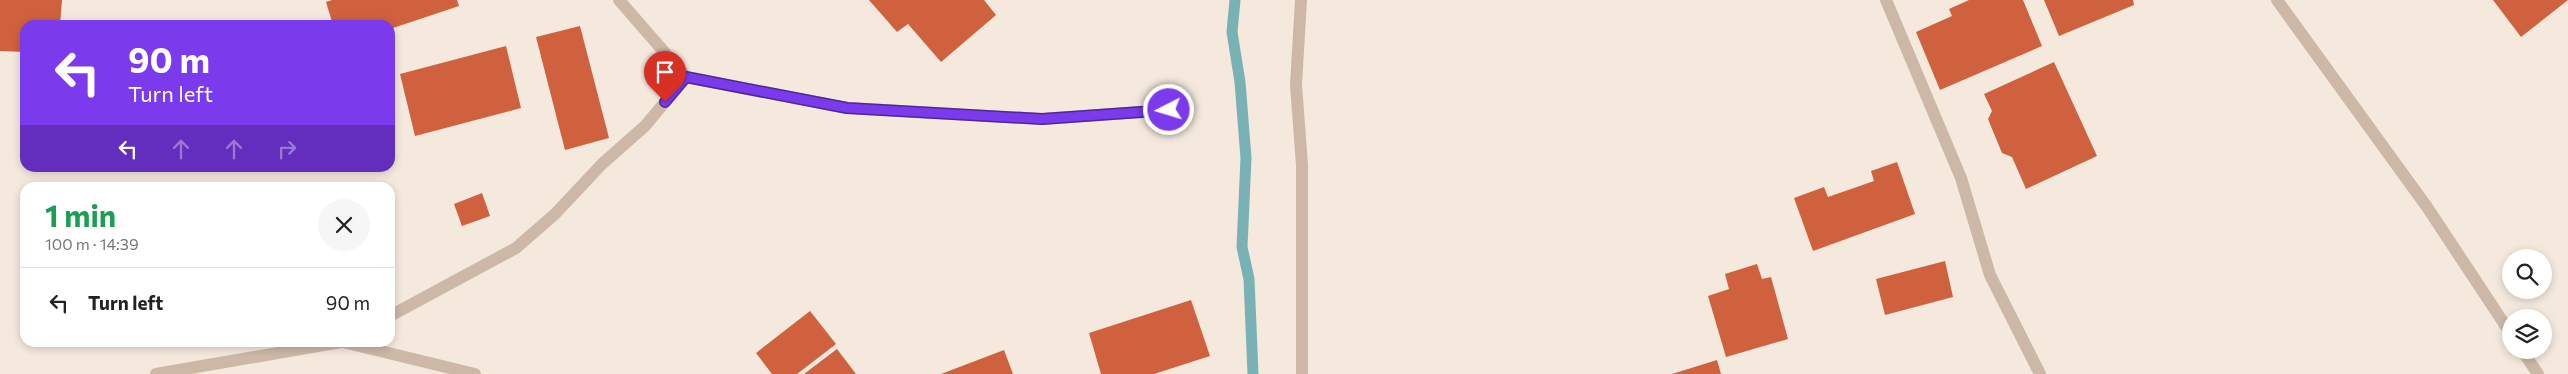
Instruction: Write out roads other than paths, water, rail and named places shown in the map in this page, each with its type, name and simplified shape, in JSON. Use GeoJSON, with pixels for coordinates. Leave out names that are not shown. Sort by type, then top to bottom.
{"type":"FeatureCollection","features":[{"type":"Feature","properties":{"kind":"street"},"geometry":{"type":"LineString","coordinates":[[619,0],[686,77],[760,93],[856,109],[1042,119],[1169,110]]}},
{"type":"Feature","properties":{"kind":"street"},"geometry":{"type":"LineString","coordinates":[[1302,0],[1296,85],[1302,165],[1302,374]]}},
{"type":"Feature","properties":{"kind":"street"},"geometry":{"type":"LineString","coordinates":[[1886,0],[1960,178],[1990,275],[2040,374]]}},
{"type":"Feature","properties":{"kind":"street"},"geometry":{"type":"LineString","coordinates":[[2277,0],[2428,207],[2502,320]]}},
{"type":"Feature","properties":{"kind":"street"},"geometry":{"type":"LineString","coordinates":[[395,313],[516,248],[555,214],[602,164],[645,126],[686,77]]}},
{"type":"Feature","properties":{"kind":"street"},"geometry":{"type":"LineString","coordinates":[[156,374],[313,347]]}},
{"type":"Feature","properties":{"kind":"street"},"geometry":{"type":"LineString","coordinates":[[363,347],[475,374]]}},
{"type":"Feature","properties":{"kind":"street"},"geometry":{"type":"LineString","coordinates":[[2528,359],[2538,374]]}},
{"type":"Feature","properties":{"kind":"waterway"},"geometry":{"type":"LineString","coordinates":[[1235,0],[1232,32],[1240,82],[1246,158],[1242,247],[1249,279],[1253,374]]}}]}
